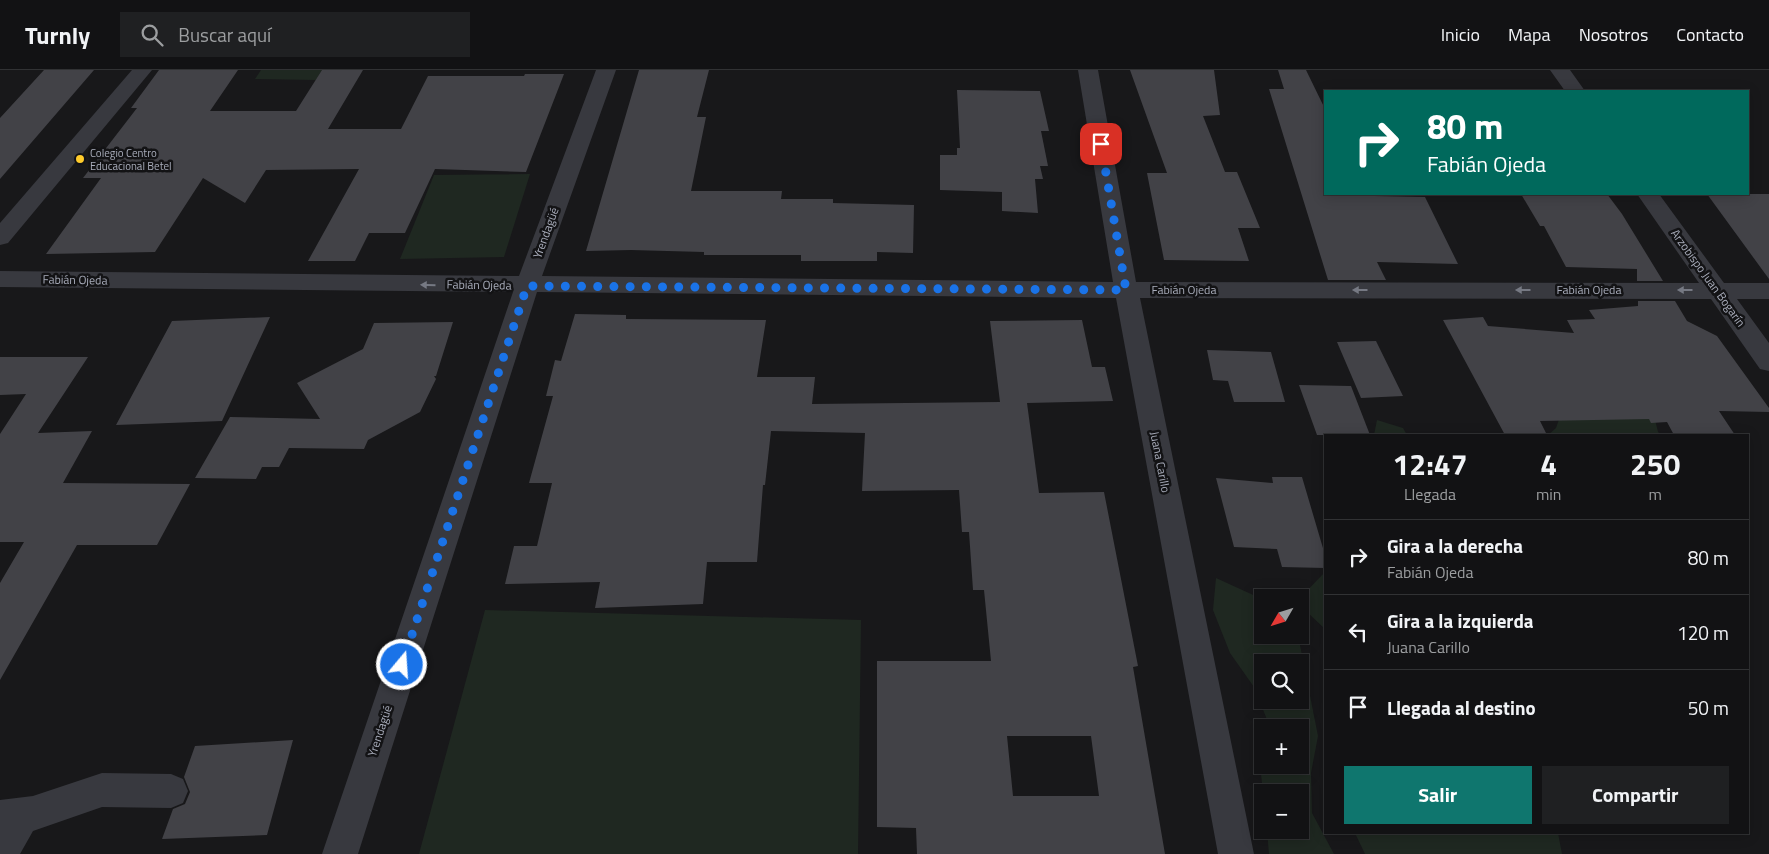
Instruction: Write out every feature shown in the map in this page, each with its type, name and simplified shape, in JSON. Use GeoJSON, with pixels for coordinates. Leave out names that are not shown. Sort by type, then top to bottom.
{"type":"FeatureCollection","features":[{"type":"Feature","properties":{"kind":"street"},"geometry":{"type":"LineString","coordinates":[[0,238],[142,70]]}},
{"type":"Feature","properties":{"kind":"street","name":"Yrendagüé"},"geometry":{"type":"LineString","coordinates":[[340,854],[527,286],[606,70]]}},
{"type":"Feature","properties":{"kind":"street","name":"Juana Carillo"},"geometry":{"type":"LineString","coordinates":[[1088,70],[1126,290],[1236,854]]}},
{"type":"Feature","properties":{"kind":"street"},"geometry":{"type":"LineString","coordinates":[[1560,70],[1574,90]]}},
{"type":"Feature","properties":{"kind":"street","name":"Arzobispo Juan Bogarín"},"geometry":{"type":"LineString","coordinates":[[1649,195],[1769,362]]}},
{"type":"Feature","properties":{"kind":"street","name":"Fabián Ojeda"},"geometry":{"type":"LineString","coordinates":[[0,279],[527,286],[1126,290],[1769,291]]}},
{"type":"Feature","properties":{"kind":"street"},"geometry":{"type":"LineString","coordinates":[[0,854],[11,817],[33,813],[102,790],[171,791]]}},
{"type":"Feature","properties":{"kind":"shaded area"},"geometry":{"type":"Polygon","coordinates":[[[261,70],[322,70],[316,80],[255,79],[261,70]]]}},
{"type":"Feature","properties":{"kind":"shaded area"},"geometry":{"type":"Polygon","coordinates":[[[530,174],[504,257],[400,259],[434,175],[530,174]]]}},
{"type":"Feature","properties":{"kind":"shaded area"},"geometry":{"type":"Polygon","coordinates":[[[1563,408],[1653,412],[1660,434],[1549,434],[1556,428],[1563,408]]]}},
{"type":"Feature","properties":{"kind":"shaded area"},"geometry":{"type":"Polygon","coordinates":[[[1377,420],[1403,428],[1406,434],[1374,434],[1377,420]]]}},
{"type":"Feature","properties":{"kind":"shaded area"},"geometry":{"type":"Polygon","coordinates":[[[1324,573],[1324,628],[1309,614],[1309,589],[1324,573]]]}},
{"type":"Feature","properties":{"kind":"shaded area"},"geometry":{"type":"Polygon","coordinates":[[[1216,578],[1254,595],[1254,644],[1300,644],[1302,654],[1254,654],[1254,687],[1230,653],[1213,610],[1216,578]]]}},
{"type":"Feature","properties":{"kind":"shaded area"},"geometry":{"type":"Polygon","coordinates":[[[485,610],[861,620],[858,854],[419,854],[485,610]]]}},
{"type":"Feature","properties":{"kind":"shaded area"},"geometry":{"type":"Polygon","coordinates":[[[1309,691],[1318,736],[1311,773],[1312,813],[1334,854],[1269,854],[1268,839],[1309,839],[1309,784],[1262,784],[1261,774],[1309,774],[1309,719],[1267,719],[1263,709],[1309,709],[1309,691]]]}},
{"type":"Feature","properties":{"kind":"shaded area"},"geometry":{"type":"Polygon","coordinates":[[[1355,834],[1558,834],[1562,854],[1365,854],[1355,834]]]}},
{"type":"Feature","properties":{"kind":"building"},"geometry":{"type":"Polygon","coordinates":[[[44,70],[94,70],[0,179],[0,118],[44,70]]]}},
{"type":"Feature","properties":{"kind":"building"},"geometry":{"type":"Polygon","coordinates":[[[159,70],[238,70],[210,111],[296,111],[322,70],[363,70],[328,129],[401,129],[428,76],[564,74],[526,172],[435,169],[405,233],[369,233],[355,261],[308,261],[359,169],[266,170],[245,203],[203,178],[155,252],[46,254],[101,178],[83,178],[137,108],[131,108],[159,70]]]}},
{"type":"Feature","properties":{"kind":"building"},"geometry":{"type":"Polygon","coordinates":[[[639,70],[709,70],[697,117],[706,117],[691,191],[782,191],[781,199],[833,199],[833,203],[914,205],[913,253],[877,252],[877,261],[801,261],[801,255],[704,255],[704,252],[631,250],[586,251],[639,70]]]}},
{"type":"Feature","properties":{"kind":"building"},"geometry":{"type":"Polygon","coordinates":[[[1130,70],[1214,70],[1220,115],[1203,116],[1225,172],[1237,172],[1260,228],[1238,228],[1249,261],[1164,260],[1147,173],[1167,173],[1130,70]]]}},
{"type":"Feature","properties":{"kind":"building"},"geometry":{"type":"Polygon","coordinates":[[[1278,70],[1306,70],[1324,107],[1324,195],[1425,197],[1458,264],[1377,262],[1386,280],[1328,280],[1269,89],[1284,89],[1278,70]]]}},
{"type":"Feature","properties":{"kind":"building"},"geometry":{"type":"Polygon","coordinates":[[[957,90],[1040,91],[1049,131],[1041,131],[1048,166],[1040,166],[1043,179],[1035,179],[1038,213],[1002,211],[1002,192],[940,190],[940,155],[957,155],[957,148],[960,148],[957,90]]]}},
{"type":"Feature","properties":{"kind":"building"},"geometry":{"type":"Polygon","coordinates":[[[1769,194],[1769,279],[1708,195],[1769,194]]]}},
{"type":"Feature","properties":{"kind":"building"},"geometry":{"type":"Polygon","coordinates":[[[1522,195],[1608,195],[1622,214],[1663,281],[1637,281],[1637,269],[1566,267],[1544,226],[1540,226],[1522,195]]]}},
{"type":"Feature","properties":{"kind":"building"},"geometry":{"type":"Polygon","coordinates":[[[1638,301],[1675,301],[1687,321],[1717,336],[1769,408],[1769,412],[1719,411],[1734,434],[1673,434],[1667,422],[1651,423],[1649,419],[1540,421],[1546,434],[1504,434],[1443,320],[1483,317],[1488,326],[1574,333],[1567,320],[1595,319],[1589,310],[1638,306],[1638,301]]]}},
{"type":"Feature","properties":{"kind":"building"},"geometry":{"type":"Polygon","coordinates":[[[575,314],[626,315],[626,319],[766,320],[757,377],[815,377],[812,404],[1000,402],[990,321],[1082,320],[1092,367],[1105,367],[1113,401],[1027,403],[1039,493],[1104,492],[1138,666],[1133,667],[1165,854],[917,854],[916,828],[877,827],[877,661],[991,661],[984,590],[973,590],[969,532],[962,532],[959,490],[862,491],[865,433],[771,431],[765,485],[763,485],[757,562],[707,562],[703,604],[595,608],[600,582],[505,584],[514,546],[537,546],[552,483],[529,483],[553,396],[546,396],[555,360],[561,361],[575,314]],[[1007,736],[1013,796],[1099,796],[1091,736],[1007,736]]]}},
{"type":"Feature","properties":{"kind":"building"},"geometry":{"type":"Polygon","coordinates":[[[270,317],[222,421],[116,425],[172,321],[270,317]]]}},
{"type":"Feature","properties":{"kind":"building"},"geometry":{"type":"Polygon","coordinates":[[[453,322],[436,376],[434,376],[436,379],[420,412],[368,440],[364,449],[289,448],[279,467],[262,467],[256,479],[195,478],[230,417],[320,419],[297,383],[363,349],[374,323],[453,322]]]}},
{"type":"Feature","properties":{"kind":"building"},"geometry":{"type":"Polygon","coordinates":[[[1376,341],[1403,396],[1361,398],[1337,342],[1376,341]]]}},
{"type":"Feature","properties":{"kind":"building"},"geometry":{"type":"Polygon","coordinates":[[[1207,350],[1271,352],[1285,402],[1234,402],[1228,381],[1213,380],[1207,350]]]}},
{"type":"Feature","properties":{"kind":"building"},"geometry":{"type":"Polygon","coordinates":[[[0,357],[88,357],[38,433],[92,431],[63,483],[190,484],[157,545],[77,545],[0,680],[0,583],[24,542],[0,542],[0,434],[26,394],[0,395],[0,357]]]}},
{"type":"Feature","properties":{"kind":"building"},"geometry":{"type":"Polygon","coordinates":[[[1299,385],[1351,386],[1370,434],[1317,435],[1299,385]]]}},
{"type":"Feature","properties":{"kind":"building"},"geometry":{"type":"Polygon","coordinates":[[[1272,477],[1302,477],[1324,552],[1324,568],[1282,567],[1277,549],[1234,547],[1216,478],[1273,483],[1272,477]]]}},
{"type":"Feature","properties":{"kind":"building"},"geometry":{"type":"Polygon","coordinates":[[[293,740],[267,835],[162,839],[173,809],[185,804],[190,792],[184,777],[195,746],[293,740]]]}},
{"type":"Feature","properties":{"kind":"place","name":"Colegio Centro Educacional Betel"},"geometry":{"type":"Point","coordinates":[80,159]}},
{"type":"Feature","properties":{"kind":"route"},"geometry":{"type":"LineString","coordinates":[[402,665],[527,286],[1126,290],[1101,144]]}}]}
